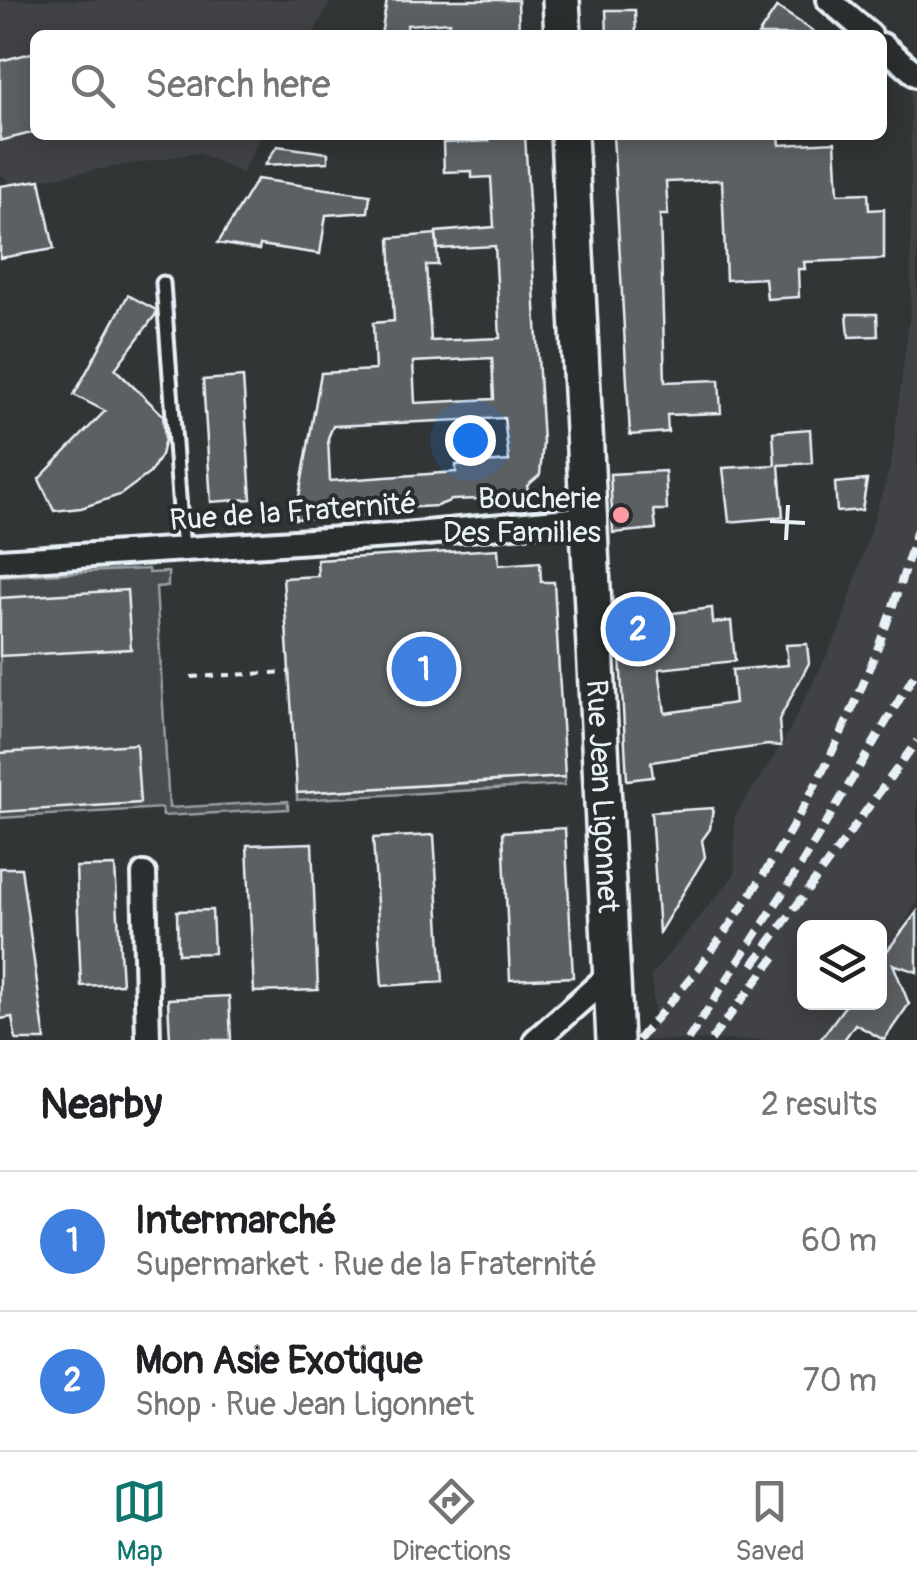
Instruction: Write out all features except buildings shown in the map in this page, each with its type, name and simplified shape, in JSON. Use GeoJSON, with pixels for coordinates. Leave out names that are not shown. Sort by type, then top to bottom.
{"type":"FeatureCollection","features":[{"type":"Feature","properties":{"kind":"main road"},"geometry":{"type":"LineString","coordinates":[[561,0],[563,30]]}},
{"type":"Feature","properties":{"kind":"main road","name":"Rue Jean Ligonnet"},"geometry":{"type":"LineString","coordinates":[[569,140],[616,1040]]}},
{"type":"Feature","properties":{"kind":"street"},"geometry":{"type":"LineString","coordinates":[[829,0],[864,30]]}},
{"type":"Feature","properties":{"kind":"street"},"geometry":{"type":"LineString","coordinates":[[887,49],[917,75]]}},
{"type":"Feature","properties":{"kind":"street","name":"Rue de la Fraternité"},"geometry":{"type":"LineString","coordinates":[[0,561],[404,536],[590,518]]}},
{"type":"Feature","properties":{"kind":"street"},"geometry":{"type":"LineString","coordinates":[[144,874],[148,1040]]}},
{"type":"Feature","properties":{"kind":"street"},"geometry":{"type":"LineString","coordinates":[[536,1040],[612,972]]}},
{"type":"Feature","properties":{"kind":"lane"},"geometry":{"type":"LineString","coordinates":[[164,284],[183,550]]}},
{"type":"Feature","properties":{"kind":"path"},"geometry":{"type":"LineString","coordinates":[[191,677],[289,672]]}},
{"type":"Feature","properties":{"kind":"shaded area"},"geometry":{"type":"Polygon","coordinates":[[[0,0],[331,0],[316,30],[30,30],[30,140],[259,140],[242,173],[198,153],[12,184],[0,173],[0,0]]]}},
{"type":"Feature","properties":{"kind":"shaded area"},"geometry":{"type":"Polygon","coordinates":[[[911,87],[917,89],[917,903],[887,951],[887,920],[797,920],[797,1010],[844,1010],[821,1040],[639,1040],[655,1023],[651,976],[735,874],[734,817],[781,746],[839,631],[891,464],[911,304],[911,87]]]}},
{"type":"Feature","properties":{"kind":"shaded area"},"geometry":{"type":"Polygon","coordinates":[[[148,569],[149,573],[168,572],[168,586],[156,587],[169,808],[288,801],[288,809],[163,816],[162,808],[0,818],[0,576],[148,569]]]}},
{"type":"Feature","properties":{"kind":"shaded area"},"geometry":{"type":"Polygon","coordinates":[[[565,777],[564,785],[297,800],[297,793],[565,777]]]}},
{"type":"Feature","properties":{"kind":"railway"},"geometry":{"type":"LineString","coordinates":[[638,1040],[698,969],[741,909],[804,807],[879,644],[917,529]]}},
{"type":"Feature","properties":{"kind":"railway"},"geometry":{"type":"LineString","coordinates":[[688,1040],[801,865],[917,670]]}},
{"type":"Feature","properties":{"kind":"railway"},"geometry":{"type":"LineString","coordinates":[[753,965],[917,741]]}},
{"type":"Feature","properties":{"kind":"railway"},"geometry":{"type":"LineString","coordinates":[[711,1040],[775,957]]}},
{"type":"Feature","properties":{"kind":"place","name":"Boucherie Des Familles"},"geometry":{"type":"Point","coordinates":[621,515]}},
{"type":"Feature","properties":{"kind":"place","name":"Mon Asie Exotique"},"geometry":{"type":"Point","coordinates":[638,629]}},
{"type":"Feature","properties":{"kind":"place","name":"Intermarché"},"geometry":{"type":"Point","coordinates":[424,669]}}]}
